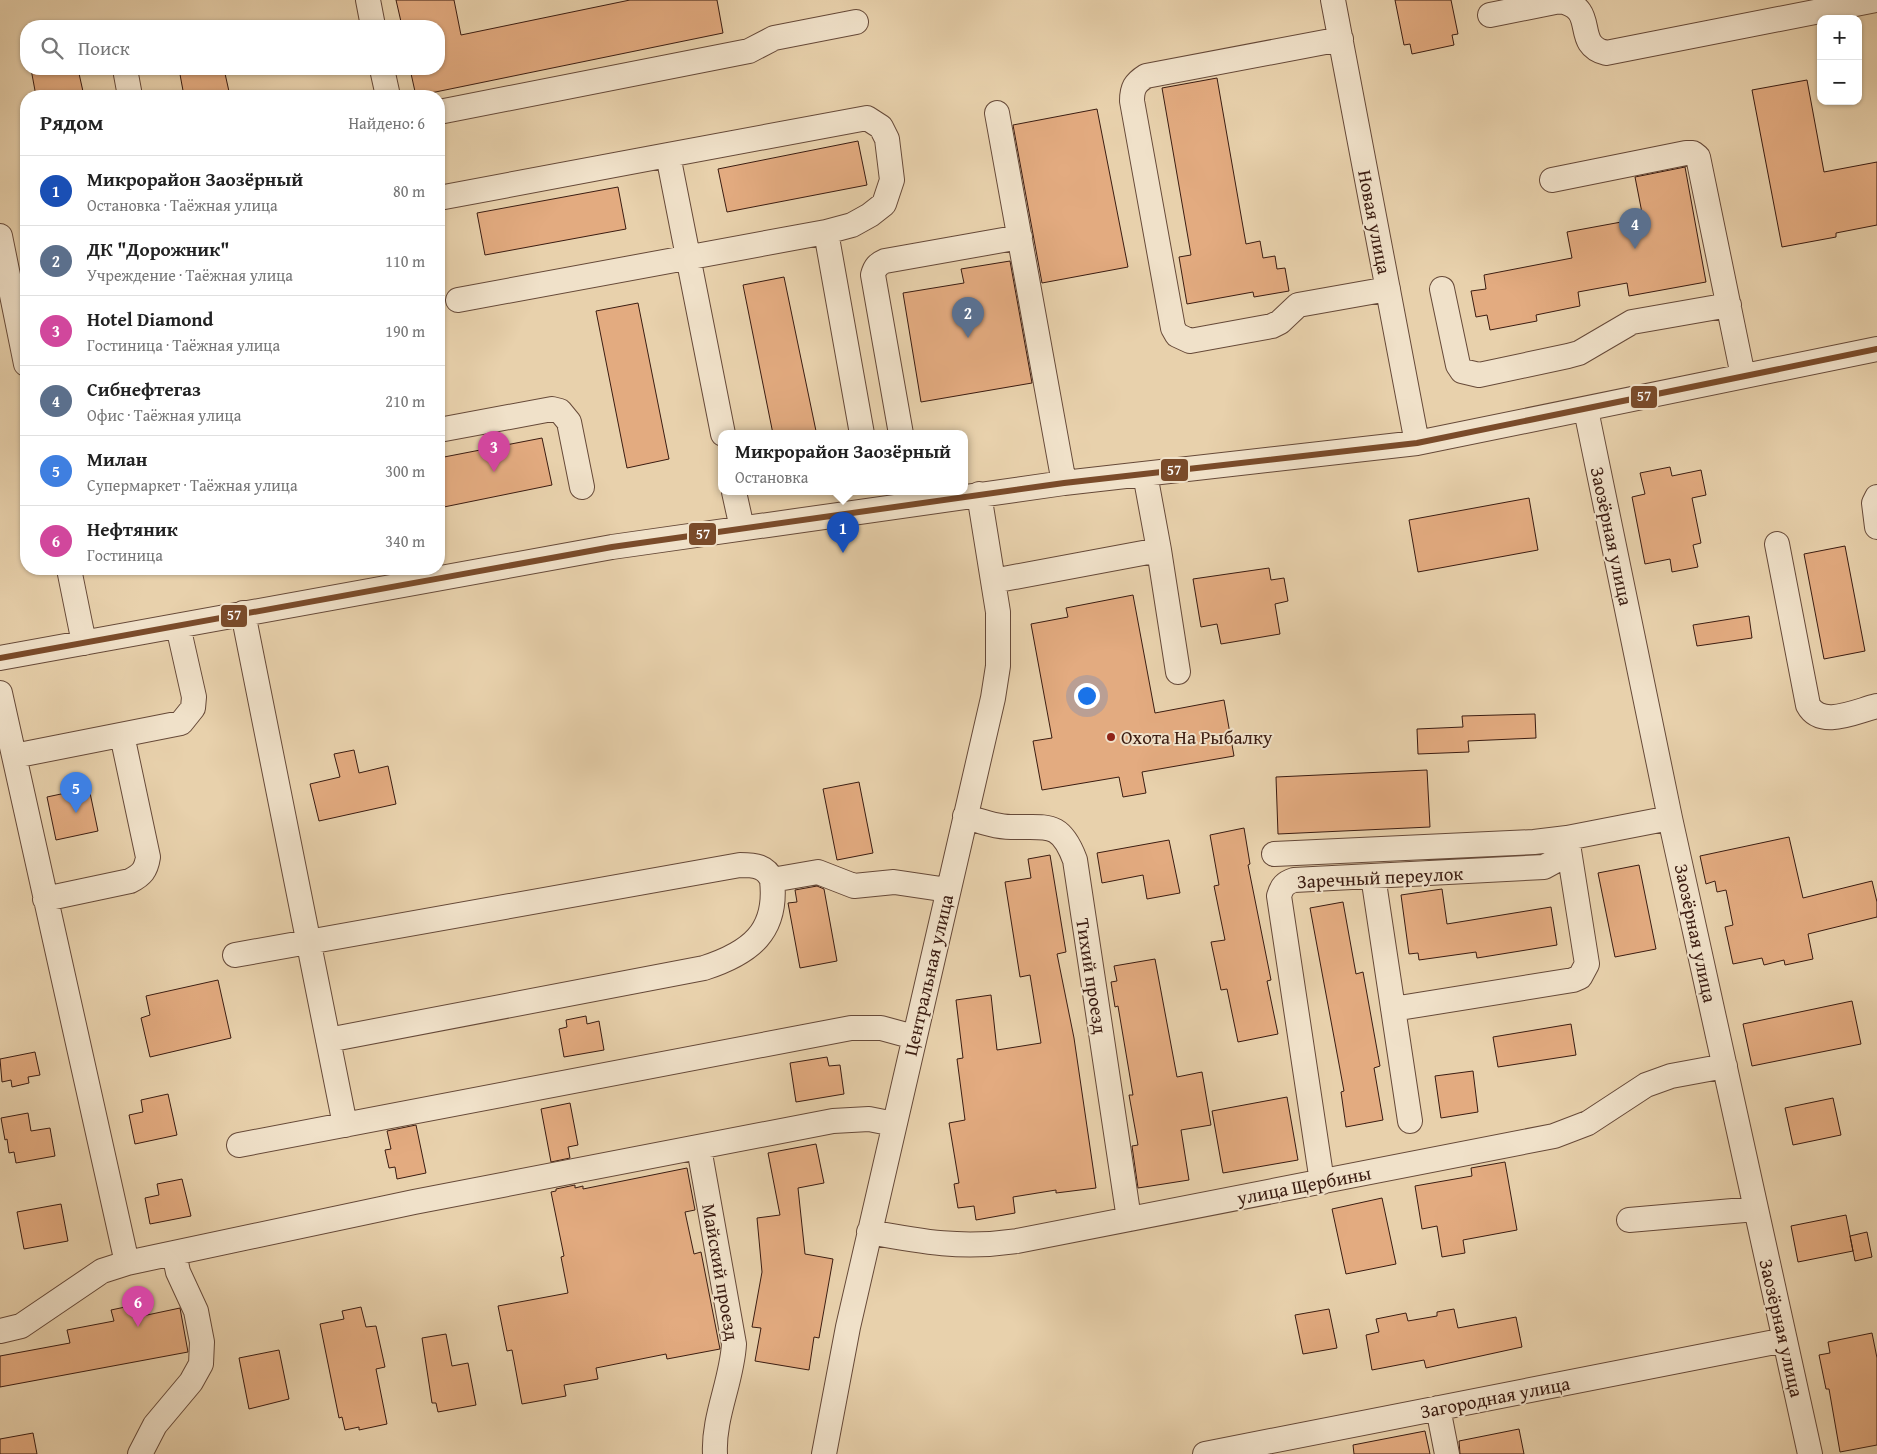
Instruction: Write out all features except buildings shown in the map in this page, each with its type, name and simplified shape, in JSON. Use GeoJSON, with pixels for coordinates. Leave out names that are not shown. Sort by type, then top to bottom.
{"type":"FeatureCollection","features":[{"type":"Feature","properties":{"kind":"street"},"geometry":{"type":"LineString","coordinates":[[368,0],[372,20]]}},
{"type":"Feature","properties":{"kind":"street","name":"Новая улица"},"geometry":{"type":"LineString","coordinates":[[1333,0],[1417,443]]}},
{"type":"Feature","properties":{"kind":"street"},"geometry":{"type":"LineString","coordinates":[[1490,15],[1560,1],[1570,3],[1578,7],[1582,15],[1589,44],[1596,51],[1606,53],[1876,0]]}},
{"type":"Feature","properties":{"kind":"street"},"geometry":{"type":"LineString","coordinates":[[445,111],[749,51],[774,38],[856,22]]}},
{"type":"Feature","properties":{"kind":"street"},"geometry":{"type":"LineString","coordinates":[[1341,39],[1146,76],[1137,81],[1132,90],[1132,102],[1173,328],[1177,335],[1190,341],[1272,326],[1280,322],[1298,305],[1388,289]]}},
{"type":"Feature","properties":{"kind":"street"},"geometry":{"type":"LineString","coordinates":[[126,75],[129,90]]}},
{"type":"Feature","properties":{"kind":"street"},"geometry":{"type":"LineString","coordinates":[[383,75],[387,90]]}},
{"type":"Feature","properties":{"kind":"street"},"geometry":{"type":"LineString","coordinates":[[997,113],[1064,483]]}},
{"type":"Feature","properties":{"kind":"street"},"geometry":{"type":"LineString","coordinates":[[445,197],[868,118],[881,127],[888,139],[892,163],[892,180],[889,194],[884,204],[870,215],[852,225],[826,232],[458,300]]}},
{"type":"Feature","properties":{"kind":"street"},"geometry":{"type":"LineString","coordinates":[[1552,180],[1693,153],[1699,162],[1742,376]]}},
{"type":"Feature","properties":{"kind":"street"},"geometry":{"type":"LineString","coordinates":[[668,155],[722,430]]}},
{"type":"Feature","properties":{"kind":"street"},"geometry":{"type":"LineString","coordinates":[[826,232],[861,430]]}},
{"type":"Feature","properties":{"kind":"street"},"geometry":{"type":"LineString","coordinates":[[0,236],[17,278],[20,307]]}},
{"type":"Feature","properties":{"kind":"street"},"geometry":{"type":"LineString","coordinates":[[900,430],[873,275],[878,264],[1020,237]]}},
{"type":"Feature","properties":{"kind":"street"},"geometry":{"type":"LineString","coordinates":[[1442,289],[1458,365],[1462,371],[1479,375],[1579,353],[1632,322],[1729,304]]}},
{"type":"Feature","properties":{"kind":"street"},"geometry":{"type":"LineString","coordinates":[[968,494],[1417,443],[1586,410],[1877,349]]}},
{"type":"Feature","properties":{"kind":"street"},"geometry":{"type":"LineString","coordinates":[[445,429],[552,409],[560,411],[569,422],[582,487]]}},
{"type":"Feature","properties":{"kind":"street","name":"Заозёрная улица"},"geometry":{"type":"LineString","coordinates":[[1586,410],[1670,818],[1810,1454]]}},
{"type":"Feature","properties":{"kind":"street"},"geometry":{"type":"LineString","coordinates":[[1145,474],[1178,672]]}},
{"type":"Feature","properties":{"kind":"street","name":"Центральная улица"},"geometry":{"type":"LineString","coordinates":[[824,1454],[848,1327],[869,1232],[993,698],[998,666],[998,620],[979,494]]}},
{"type":"Feature","properties":{"kind":"street"},"geometry":{"type":"LineString","coordinates":[[735,495],[742,528]]}},
{"type":"Feature","properties":{"kind":"street"},"geometry":{"type":"LineString","coordinates":[[445,570],[742,528],[874,500],[957,495]]}},
{"type":"Feature","properties":{"kind":"street"},"geometry":{"type":"LineString","coordinates":[[1877,497],[1874,511],[1877,527]]}},
{"type":"Feature","properties":{"kind":"street"},"geometry":{"type":"LineString","coordinates":[[1777,544],[1808,705],[1812,713],[1820,718],[1831,718],[1877,706]]}},
{"type":"Feature","properties":{"kind":"street"},"geometry":{"type":"LineString","coordinates":[[993,581],[1159,550]]}},
{"type":"Feature","properties":{"kind":"street"},"geometry":{"type":"LineString","coordinates":[[70,575],[84,643]]}},
{"type":"Feature","properties":{"kind":"street"},"geometry":{"type":"LineString","coordinates":[[0,658],[244,613],[387,578],[409,575]]}},
{"type":"Feature","properties":{"kind":"street"},"geometry":{"type":"LineString","coordinates":[[244,613],[345,1125]]}},
{"type":"Feature","properties":{"kind":"street"},"geometry":{"type":"LineString","coordinates":[[14,756],[181,724],[193,708],[194,697],[178,626]]}},
{"type":"Feature","properties":{"kind":"street"},"geometry":{"type":"LineString","coordinates":[[0,694],[126,1263]]}},
{"type":"Feature","properties":{"kind":"street"},"geometry":{"type":"LineString","coordinates":[[45,899],[130,881],[141,876],[147,868],[148,857],[122,735]]}},
{"type":"Feature","properties":{"kind":"street","name":"Тихий проезд"},"geometry":{"type":"LineString","coordinates":[[965,816],[993,825],[1055,828],[1064,836],[1075,860],[1129,1220]]}},
{"type":"Feature","properties":{"kind":"street"},"geometry":{"type":"LineString","coordinates":[[1274,854],[1534,842],[1567,838],[1670,818]]}},
{"type":"Feature","properties":{"kind":"street"},"geometry":{"type":"LineString","coordinates":[[1393,1009],[1573,980],[1580,976],[1586,964],[1567,838]]}},
{"type":"Feature","properties":{"kind":"street","name":"Заречный переулок"},"geometry":{"type":"LineString","coordinates":[[1322,1182],[1279,896],[1281,888],[1286,883],[1294,880],[1544,867],[1555,861],[1567,838]]}},
{"type":"Feature","properties":{"kind":"street"},"geometry":{"type":"LineString","coordinates":[[235,955],[740,865],[751,865],[766,869],[772,880],[774,900],[768,924],[753,944],[728,960],[704,968],[328,1040]]}},
{"type":"Feature","properties":{"kind":"street"},"geometry":{"type":"LineString","coordinates":[[772,880],[818,872],[854,886],[894,882],[948,890]]}},
{"type":"Feature","properties":{"kind":"street"},"geometry":{"type":"LineString","coordinates":[[1373,876],[1410,1121]]}},
{"type":"Feature","properties":{"kind":"street"},"geometry":{"type":"LineString","coordinates":[[239,1145],[851,1028],[881,1028],[914,1037]]}},
{"type":"Feature","properties":{"kind":"street","name":"улица Щербины"},"geometry":{"type":"LineString","coordinates":[[869,1232],[938,1244],[991,1245],[1129,1220],[1554,1136],[1588,1123],[1646,1085],[1671,1076],[1725,1066]]}},
{"type":"Feature","properties":{"kind":"street"},"geometry":{"type":"LineString","coordinates":[[0,1331],[21,1326],[102,1271],[126,1263],[414,1202],[833,1121],[869,1119],[894,1124]]}},
{"type":"Feature","properties":{"kind":"street","name":"Майский проезд"},"geometry":{"type":"LineString","coordinates":[[699,1148],[734,1344],[733,1361],[718,1422],[716,1454]]}},
{"type":"Feature","properties":{"kind":"street"},"geometry":{"type":"LineString","coordinates":[[1629,1220],[1756,1209]]}},
{"type":"Feature","properties":{"kind":"street"},"geometry":{"type":"LineString","coordinates":[[140,1454],[145,1440],[155,1425],[191,1382],[202,1364],[202,1342],[196,1311],[178,1272],[174,1253]]}},
{"type":"Feature","properties":{"kind":"street","name":"Загородная улица"},"geometry":{"type":"LineString","coordinates":[[1205,1454],[1784,1340]]}},
{"type":"Feature","properties":{"kind":"street"},"geometry":{"type":"LineString","coordinates":[[1438,1408],[1447,1454]]}},
{"type":"Feature","properties":{"kind":"transit line","name":"57"},"geometry":{"type":"LineString","coordinates":[[0,658],[612,547],[1064,483],[1417,443],[1877,349]]}},
{"type":"Feature","properties":{"kind":"place","name":"Сибнефтегаз"},"geometry":{"type":"Point","coordinates":[1635,249]}},
{"type":"Feature","properties":{"kind":"place","name":"ДК \"Дорожник\""},"geometry":{"type":"Point","coordinates":[968,338]}},
{"type":"Feature","properties":{"kind":"place","name":"Hotel Diamond"},"geometry":{"type":"Point","coordinates":[494,472]}},
{"type":"Feature","properties":{"kind":"place","name":"Микрорайон Заозёрный"},"geometry":{"type":"Point","coordinates":[843,553]}},
{"type":"Feature","properties":{"kind":"place","name":"Охота На Рыбалку"},"geometry":{"type":"Point","coordinates":[1111,737]}},
{"type":"Feature","properties":{"kind":"place","name":"Милан"},"geometry":{"type":"Point","coordinates":[76,813]}},
{"type":"Feature","properties":{"kind":"place","name":"Нефтяник"},"geometry":{"type":"Point","coordinates":[138,1327]}}]}
